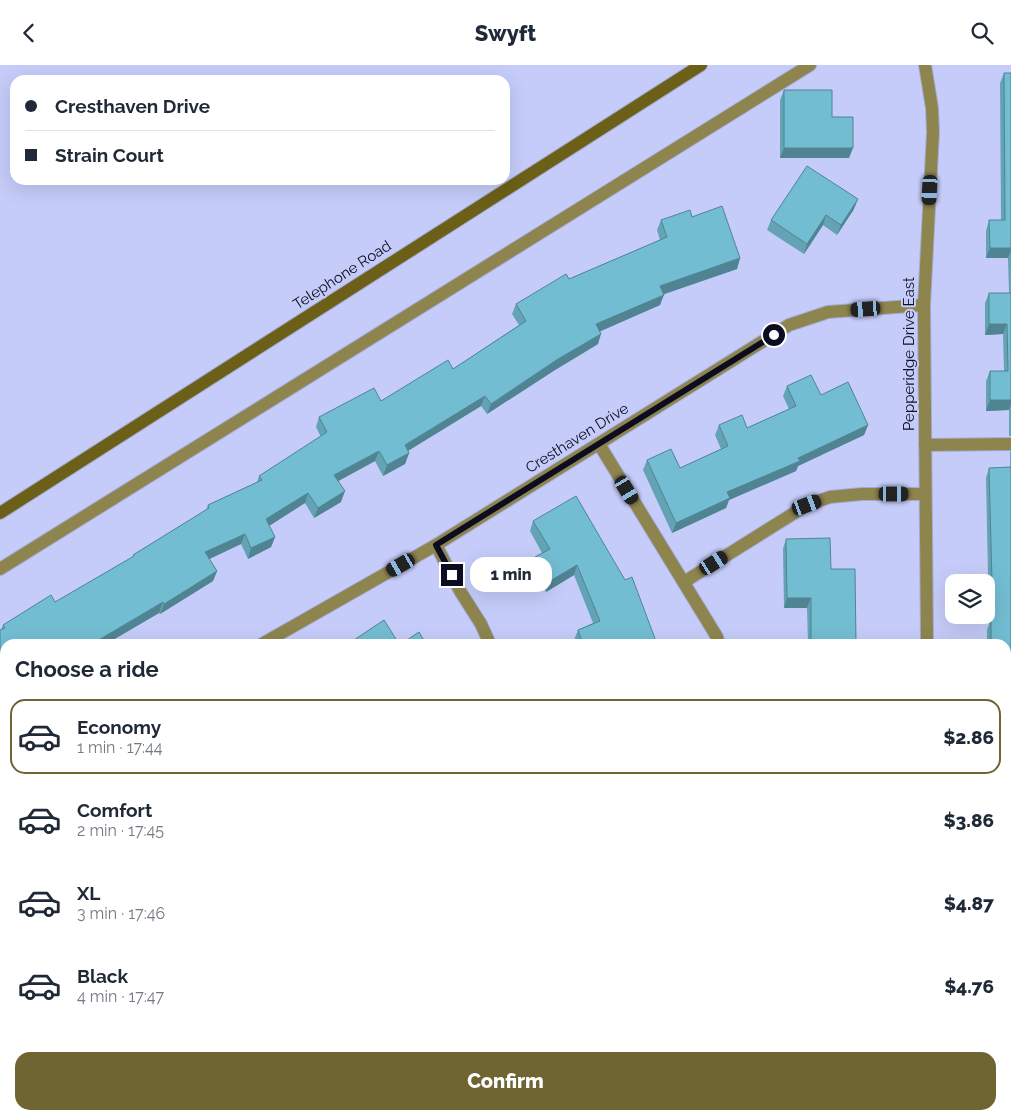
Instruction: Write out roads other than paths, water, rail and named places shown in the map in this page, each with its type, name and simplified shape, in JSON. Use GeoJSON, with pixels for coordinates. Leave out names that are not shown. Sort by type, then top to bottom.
{"type":"FeatureCollection","features":[{"type":"Feature","properties":{"kind":"main road","name":"Telephone Road"},"geometry":{"type":"LineString","coordinates":[[0,513],[701,65]]}},
{"type":"Feature","properties":{"kind":"street"},"geometry":{"type":"LineString","coordinates":[[0,569],[810,65]]}},
{"type":"Feature","properties":{"kind":"street","name":"Pepperidge Drive East"},"geometry":{"type":"LineString","coordinates":[[926,65],[930,83],[933,132],[924,305],[927,639]]}},
{"type":"Feature","properties":{"kind":"street","name":"Cresthaven Drive"},"geometry":{"type":"LineString","coordinates":[[271,639],[436,545],[789,325],[828,312],[924,305]]}},
{"type":"Feature","properties":{"kind":"street"},"geometry":{"type":"LineString","coordinates":[[599,443],[718,639]]}},
{"type":"Feature","properties":{"kind":"street"},"geometry":{"type":"LineString","coordinates":[[925,445],[1011,444]]}},
{"type":"Feature","properties":{"kind":"street"},"geometry":{"type":"LineString","coordinates":[[684,582],[807,505],[822,499],[862,494],[925,494]]}},
{"type":"Feature","properties":{"kind":"street"},"geometry":{"type":"LineString","coordinates":[[436,545],[488,639]]}}]}
